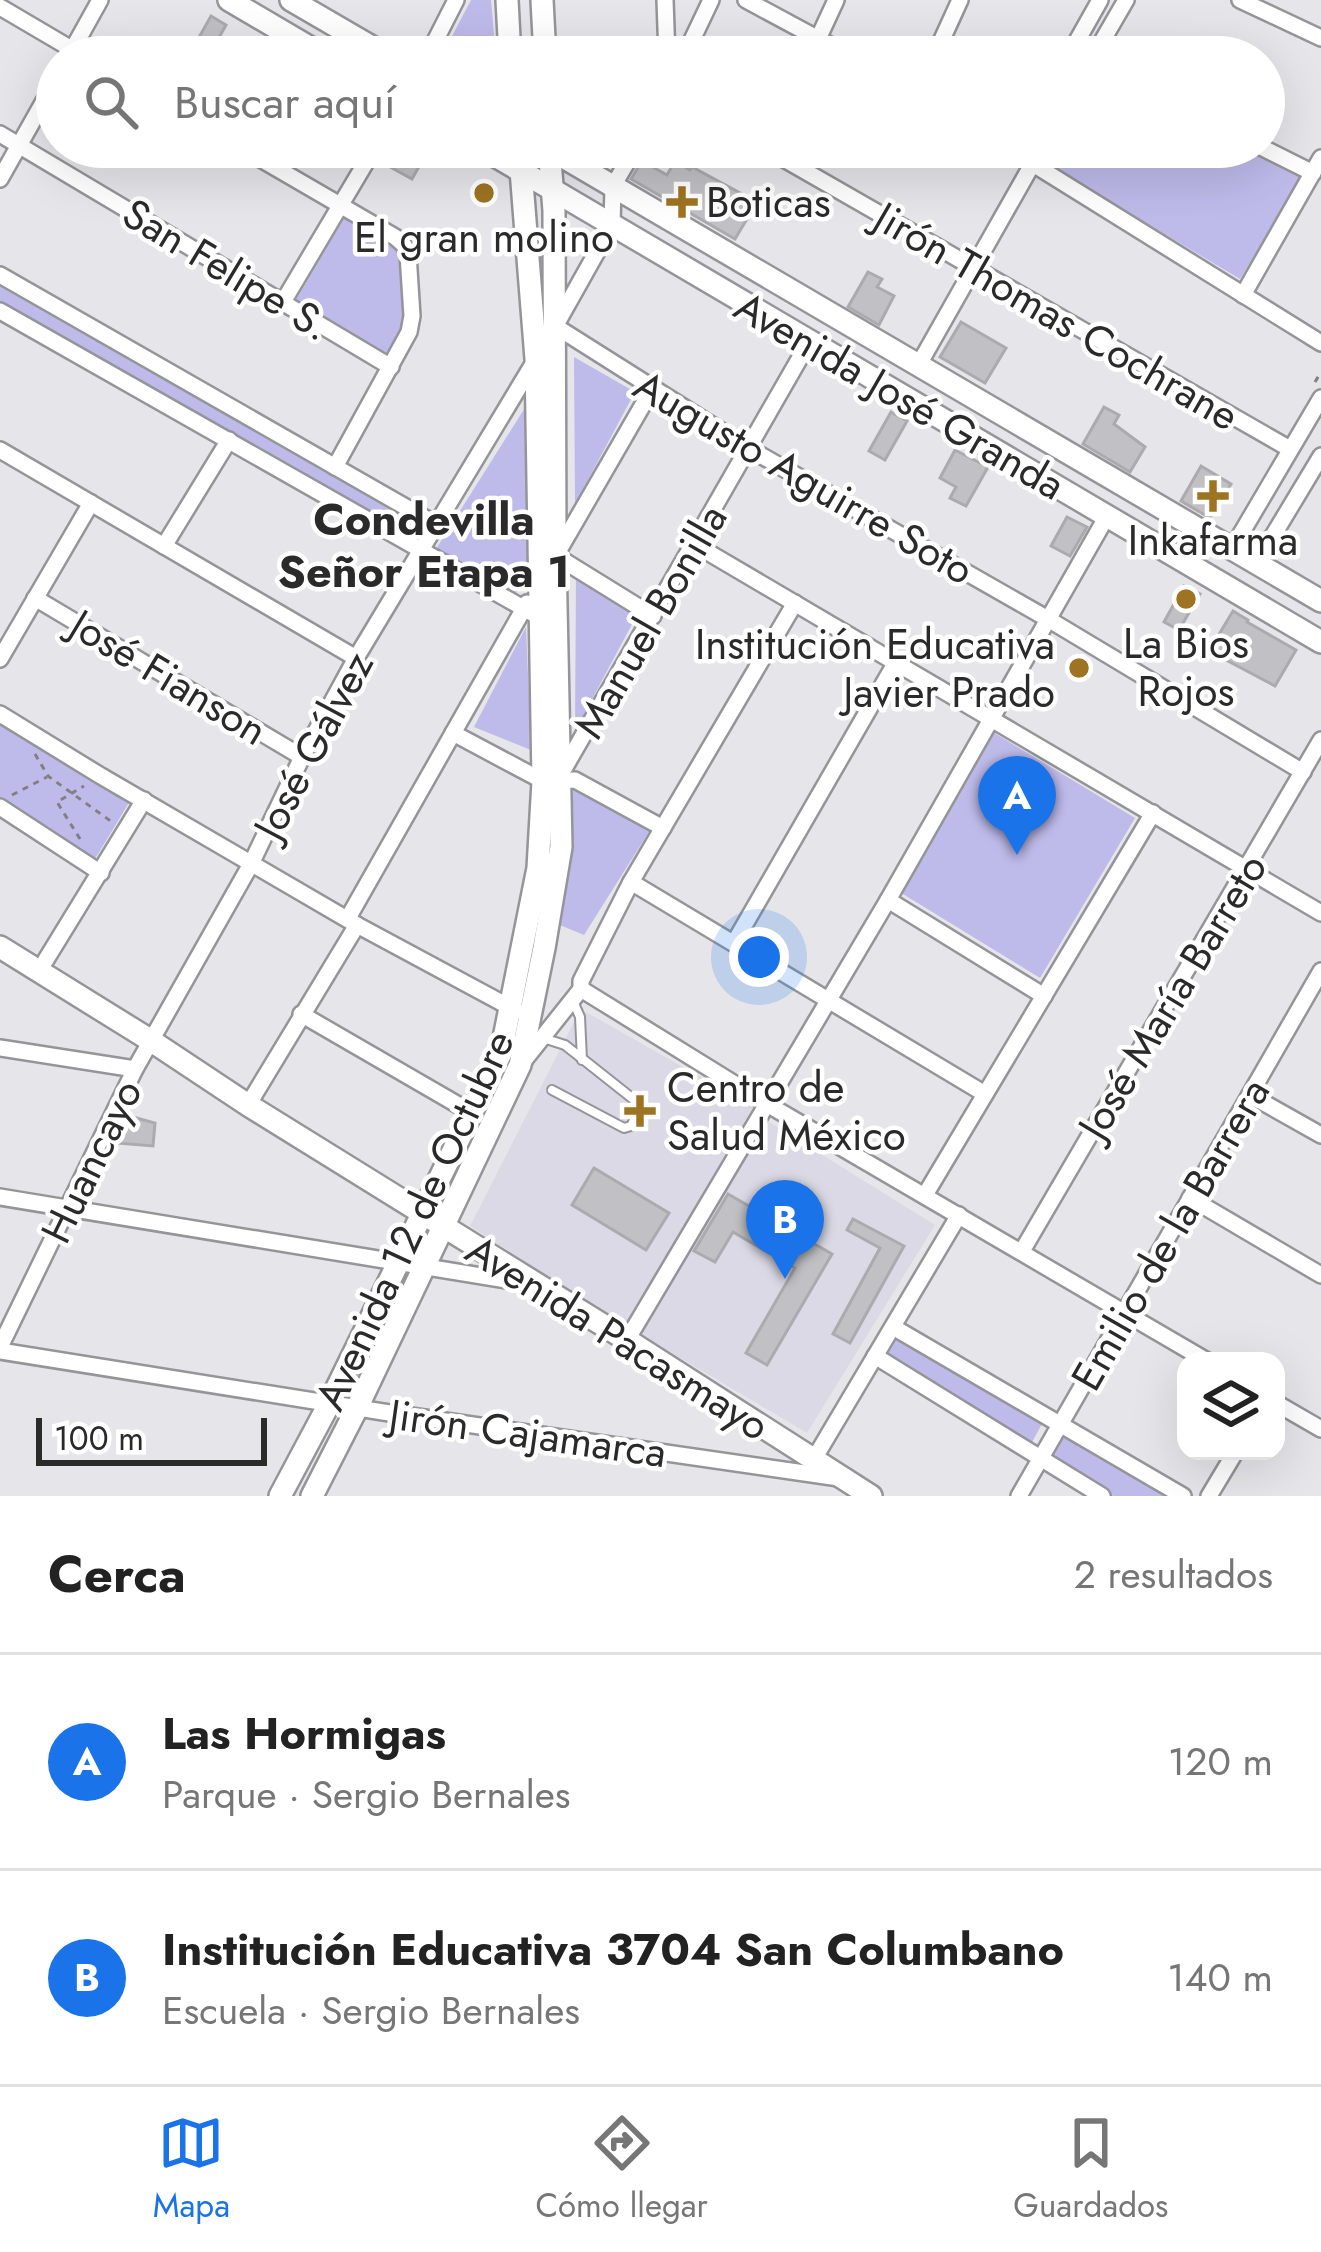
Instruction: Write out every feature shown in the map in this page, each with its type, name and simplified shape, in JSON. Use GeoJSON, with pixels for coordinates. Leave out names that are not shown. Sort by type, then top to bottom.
{"type":"FeatureCollection","features":[{"type":"Feature","properties":{"kind":"main road"},"geometry":{"type":"LineString","coordinates":[[229,0],[290,36]]}},
{"type":"Feature","properties":{"kind":"main road"},"geometry":{"type":"LineString","coordinates":[[507,0],[509,36]]}},
{"type":"Feature","properties":{"kind":"main road"},"geometry":{"type":"LineString","coordinates":[[542,0],[544,36]]}},
{"type":"Feature","properties":{"kind":"main road"},"geometry":{"type":"LineString","coordinates":[[305,4],[356,36]]}},
{"type":"Feature","properties":{"kind":"main road","name":"Avenida José Granda"},"geometry":{"type":"LineString","coordinates":[[517,168],[1321,642]]}},
{"type":"Feature","properties":{"kind":"main road","name":"Avenida 12 de Octubre"},"geometry":{"type":"LineString","coordinates":[[312,1496],[520,1065],[528,1021],[538,868],[555,778],[557,445],[551,168]]}},
{"type":"Feature","properties":{"kind":"main road","name":"Avenida José Granda"},"geometry":{"type":"LineString","coordinates":[[583,168],[1321,601]]}},
{"type":"Feature","properties":{"kind":"main road","name":"Avenida 12 de Octubre"},"geometry":{"type":"LineString","coordinates":[[521,170],[536,359],[539,583],[531,613],[555,778]]}},
{"type":"Feature","properties":{"kind":"main road"},"geometry":{"type":"LineString","coordinates":[[1187,563],[1207,560],[1211,548],[1206,535]]}},
{"type":"Feature","properties":{"kind":"main road"},"geometry":{"type":"LineString","coordinates":[[1258,604],[1261,586],[1280,577]]}},
{"type":"Feature","properties":{"kind":"main road","name":"Avenida Pacasmayo"},"geometry":{"type":"LineString","coordinates":[[0,946],[421,1215],[628,1340],[857,1490]]}},
{"type":"Feature","properties":{"kind":"main road","name":"Avenida 12 de Octubre"},"geometry":{"type":"LineString","coordinates":[[280,1496],[501,1052],[528,1021]]}},
{"type":"Feature","properties":{"kind":"street"},"geometry":{"type":"LineString","coordinates":[[84,36],[100,0]]}},
{"type":"Feature","properties":{"kind":"street"},"geometry":{"type":"LineString","coordinates":[[438,36],[456,0]]}},
{"type":"Feature","properties":{"kind":"street"},"geometry":{"type":"LineString","coordinates":[[665,0],[666,36]]}},
{"type":"Feature","properties":{"kind":"street"},"geometry":{"type":"LineString","coordinates":[[694,36],[711,0]]}},
{"type":"Feature","properties":{"kind":"street"},"geometry":{"type":"LineString","coordinates":[[746,0],[812,36]]}},
{"type":"Feature","properties":{"kind":"street"},"geometry":{"type":"LineString","coordinates":[[819,36],[836,0]]}},
{"type":"Feature","properties":{"kind":"street"},"geometry":{"type":"LineString","coordinates":[[944,36],[960,0]]}},
{"type":"Feature","properties":{"kind":"street"},"geometry":{"type":"LineString","coordinates":[[1080,36],[1100,0]]}},
{"type":"Feature","properties":{"kind":"street"},"geometry":{"type":"LineString","coordinates":[[1105,36],[1126,0]]}},
{"type":"Feature","properties":{"kind":"street"},"geometry":{"type":"LineString","coordinates":[[1240,0],[1274,7],[1321,38]]}},
{"type":"Feature","properties":{"kind":"street"},"geometry":{"type":"LineString","coordinates":[[0,7],[45,36]]}},
{"type":"Feature","properties":{"kind":"street"},"geometry":{"type":"LineString","coordinates":[[0,178],[36,116]]}},
{"type":"Feature","properties":{"kind":"street","name":"San Felipe S."},"geometry":{"type":"LineString","coordinates":[[0,134],[36,156]]}},
{"type":"Feature","properties":{"kind":"street"},"geometry":{"type":"LineString","coordinates":[[1243,295],[1317,165],[1285,155]]}},
{"type":"Feature","properties":{"kind":"street","name":"San Felipe S."},"geometry":{"type":"LineString","coordinates":[[56,168],[392,367]]}},
{"type":"Feature","properties":{"kind":"street"},"geometry":{"type":"LineString","coordinates":[[276,168],[395,237],[408,254],[409,332],[335,467]]}},
{"type":"Feature","properties":{"kind":"street"},"geometry":{"type":"LineString","coordinates":[[283,302],[362,168]]}},
{"type":"Feature","properties":{"kind":"street"},"geometry":{"type":"LineString","coordinates":[[612,225],[614,186],[624,168]]}},
{"type":"Feature","properties":{"kind":"street","name":"Jirón Thomas Cochrane"},"geometry":{"type":"LineString","coordinates":[[800,168],[1290,449]]}},
{"type":"Feature","properties":{"kind":"street"},"geometry":{"type":"LineString","coordinates":[[918,366],[1031,168]]}},
{"type":"Feature","properties":{"kind":"street"},"geometry":{"type":"LineString","coordinates":[[1039,168],[1321,344]]}},
{"type":"Feature","properties":{"kind":"street","name":"José Gálvez"},"geometry":{"type":"LineString","coordinates":[[150,1040],[251,864],[356,658],[612,225]]}},
{"type":"Feature","properties":{"kind":"street"},"geometry":{"type":"LineString","coordinates":[[0,275],[437,526]]}},
{"type":"Feature","properties":{"kind":"street"},"geometry":{"type":"LineString","coordinates":[[0,311],[531,613],[453,733],[353,922],[248,1105]]}},
{"type":"Feature","properties":{"kind":"street","name":"Augusto Aguirre Soto"},"geometry":{"type":"LineString","coordinates":[[555,328],[748,448],[1303,772]]}},
{"type":"Feature","properties":{"kind":"street","name":"Manuel Bonilla"},"geometry":{"type":"LineString","coordinates":[[555,778],[808,342]]}},
{"type":"Feature","properties":{"kind":"street"},"geometry":{"type":"LineString","coordinates":[[539,583],[652,389]]}},
{"type":"Feature","properties":{"kind":"street"},"geometry":{"type":"LineString","coordinates":[[1232,549],[1321,398]]}},
{"type":"Feature","properties":{"kind":"street"},"geometry":{"type":"LineString","coordinates":[[164,546],[229,440]]}},
{"type":"Feature","properties":{"kind":"street"},"geometry":{"type":"LineString","coordinates":[[0,450],[356,658]]}},
{"type":"Feature","properties":{"kind":"street"},"geometry":{"type":"LineString","coordinates":[[1256,564],[1321,456]]}},
{"type":"Feature","properties":{"kind":"street"},"geometry":{"type":"LineString","coordinates":[[0,659],[91,503]]}},
{"type":"Feature","properties":{"kind":"street"},"geometry":{"type":"LineString","coordinates":[[628,1340],[888,900],[1107,516]]}},
{"type":"Feature","properties":{"kind":"street"},"geometry":{"type":"LineString","coordinates":[[694,544],[1321,913]]}},
{"type":"Feature","properties":{"kind":"street"},"geometry":{"type":"LineString","coordinates":[[555,557],[653,616]]}},
{"type":"Feature","properties":{"kind":"street","name":"José Fianson"},"geometry":{"type":"LineString","coordinates":[[35,598],[302,757]]}},
{"type":"Feature","properties":{"kind":"street"},"geometry":{"type":"LineString","coordinates":[[0,714],[528,1021],[577,994],[631,882],[795,603]]}},
{"type":"Feature","properties":{"kind":"street"},"geometry":{"type":"LineString","coordinates":[[734,944],[896,662]]}},
{"type":"Feature","properties":{"kind":"street"},"geometry":{"type":"LineString","coordinates":[[453,733],[555,778],[574,780],[663,828]]}},
{"type":"Feature","properties":{"kind":"street","name":"José María Barreto"},"geometry":{"type":"LineString","coordinates":[[1022,1251],[1321,740]]}},
{"type":"Feature","properties":{"kind":"street"},"geometry":{"type":"LineString","coordinates":[[39,971],[144,800]]}},
{"type":"Feature","properties":{"kind":"street"},"geometry":{"type":"LineString","coordinates":[[2,803],[100,873]]}},
{"type":"Feature","properties":{"kind":"street"},"geometry":{"type":"LineString","coordinates":[[925,1196],[1153,813]]}},
{"type":"Feature","properties":{"kind":"street"},"geometry":{"type":"LineString","coordinates":[[631,882],[986,1094]]}},
{"type":"Feature","properties":{"kind":"street"},"geometry":{"type":"LineString","coordinates":[[888,900],[1044,996]]}},
{"type":"Feature","properties":{"kind":"street","name":"Emilio de la Barrera"},"geometry":{"type":"LineString","coordinates":[[1019,1496],[1321,971]]}},
{"type":"Feature","properties":{"kind":"street"},"geometry":{"type":"LineString","coordinates":[[577,994],[1192,1352]]}},
{"type":"Feature","properties":{"kind":"street"},"geometry":{"type":"LineString","coordinates":[[301,1014],[472,1113]]}},
{"type":"Feature","properties":{"kind":"street","name":"Huancayo"},"geometry":{"type":"LineString","coordinates":[[0,1349],[150,1040]]}},
{"type":"Feature","properties":{"kind":"street"},"geometry":{"type":"LineString","coordinates":[[0,1048],[135,1069]]}},
{"type":"Feature","properties":{"kind":"street"},"geometry":{"type":"LineString","coordinates":[[1250,1095],[1321,1135]]}},
{"type":"Feature","properties":{"kind":"street"},"geometry":{"type":"LineString","coordinates":[[0,1197],[539,1286]]}},
{"type":"Feature","properties":{"kind":"street"},"geometry":{"type":"LineString","coordinates":[[1190,1198],[1321,1275]]}},
{"type":"Feature","properties":{"kind":"street"},"geometry":{"type":"LineString","coordinates":[[814,1459],[959,1215]]}},
{"type":"Feature","properties":{"kind":"street"},"geometry":{"type":"LineString","coordinates":[[893,1327],[1183,1496]]}},
{"type":"Feature","properties":{"kind":"street","name":"Jirón Cajamarca"},"geometry":{"type":"LineString","coordinates":[[0,1349],[857,1490]]}},
{"type":"Feature","properties":{"kind":"street"},"geometry":{"type":"LineString","coordinates":[[875,1356],[1041,1459],[1083,1491],[1102,1496]]}},
{"type":"Feature","properties":{"kind":"street"},"geometry":{"type":"LineString","coordinates":[[1285,1408],[1321,1429]]}},
{"type":"Feature","properties":{"kind":"street"},"geometry":{"type":"LineString","coordinates":[[1209,1496],[1231,1460]]}},
{"type":"Feature","properties":{"kind":"lane"},"geometry":{"type":"LineString","coordinates":[[577,994],[581,1060]]}},
{"type":"Feature","properties":{"kind":"lane"},"geometry":{"type":"LineString","coordinates":[[528,1021],[642,1106],[632,1126],[624,1128],[552,1090]]}},
{"type":"Feature","properties":{"kind":"path"},"geometry":{"type":"LineString","coordinates":[[2,803],[48,776],[115,825]]}},
{"type":"Feature","properties":{"kind":"path"},"geometry":{"type":"LineString","coordinates":[[100,776],[57,802],[100,873]]}},
{"type":"Feature","properties":{"kind":"shaded area"},"geometry":{"type":"Polygon","coordinates":[[[471,0],[491,0],[494,36],[452,36],[471,0]]]}},
{"type":"Feature","properties":{"kind":"shaded area"},"geometry":{"type":"Polygon","coordinates":[[[1285,163],[1302,171],[1304,175],[1240,279],[1054,168],[1285,168],[1285,163]]]}},
{"type":"Feature","properties":{"kind":"shaded area"},"geometry":{"type":"Polygon","coordinates":[[[346,215],[394,242],[403,257],[406,325],[393,353],[387,354],[296,300],[346,215]]]}},
{"type":"Feature","properties":{"kind":"shaded area"},"geometry":{"type":"Polygon","coordinates":[[[0,282],[422,523],[416,537],[0,304],[0,282]]]}},
{"type":"Feature","properties":{"kind":"shaded area"},"geometry":{"type":"Polygon","coordinates":[[[574,357],[635,392],[575,504],[574,357]]]}},
{"type":"Feature","properties":{"kind":"shaded area"},"geometry":{"type":"Polygon","coordinates":[[[528,403],[531,578],[516,593],[436,549],[528,403]]]}},
{"type":"Feature","properties":{"kind":"shaded area"},"geometry":{"type":"Polygon","coordinates":[[[576,573],[638,613],[575,731],[576,573]]]}},
{"type":"Feature","properties":{"kind":"shaded area"},"geometry":{"type":"Polygon","coordinates":[[[526,627],[531,750],[474,727],[526,627]]]}},
{"type":"Feature","properties":{"kind":"shaded area"},"geometry":{"type":"Polygon","coordinates":[[[0,719],[133,796],[95,859],[0,798],[0,719]]]}},
{"type":"Feature","properties":{"kind":"shaded area"},"geometry":{"type":"Polygon","coordinates":[[[993,732],[1135,818],[1040,978],[898,891],[993,732]]]}},
{"type":"Feature","properties":{"kind":"shaded area"},"geometry":{"type":"Polygon","coordinates":[[[573,783],[652,827],[584,935],[555,923],[573,850],[573,783]]]}},
{"type":"Feature","properties":{"kind":"shaded area"},"geometry":{"type":"Polygon","coordinates":[[[586,1012],[755,1108],[628,1328],[470,1226],[576,1018],[586,1012]]]}},
{"type":"Feature","properties":{"kind":"shaded area"},"geometry":{"type":"Polygon","coordinates":[[[763,1118],[935,1225],[807,1433],[638,1333],[763,1118]]]}},
{"type":"Feature","properties":{"kind":"shaded area"},"geometry":{"type":"Polygon","coordinates":[[[897,1339],[1044,1420],[1030,1446],[888,1354],[897,1339]]]}},
{"type":"Feature","properties":{"kind":"shaded area"},"geometry":{"type":"Polygon","coordinates":[[[1062,1430],[1175,1496],[1113,1496],[1049,1456],[1062,1430]]]}},
{"type":"Feature","properties":{"kind":"building"},"geometry":{"type":"Polygon","coordinates":[[[211,16],[226,25],[220,36],[200,36],[211,16]]]}},
{"type":"Feature","properties":{"kind":"building"},"geometry":{"type":"Polygon","coordinates":[[[392,168],[418,168],[412,179],[392,168]]]}},
{"type":"Feature","properties":{"kind":"building"},"geometry":{"type":"Polygon","coordinates":[[[638,168],[654,168],[667,175],[671,168],[694,168],[757,202],[735,239],[631,179],[638,168]]]}},
{"type":"Feature","properties":{"kind":"building"},"geometry":{"type":"Polygon","coordinates":[[[868,272],[882,279],[877,287],[894,296],[879,325],[848,307],[868,272]]]}},
{"type":"Feature","properties":{"kind":"building"},"geometry":{"type":"Polygon","coordinates":[[[961,322],[1006,348],[985,383],[940,357],[961,322]]]}},
{"type":"Feature","properties":{"kind":"building"},"geometry":{"type":"Polygon","coordinates":[[[1104,407],[1119,415],[1114,424],[1145,447],[1130,472],[1083,444],[1104,407]]]}},
{"type":"Feature","properties":{"kind":"building"},"geometry":{"type":"Polygon","coordinates":[[[891,412],[907,421],[885,460],[869,451],[891,412]]]}},
{"type":"Feature","properties":{"kind":"building"},"geometry":{"type":"Polygon","coordinates":[[[955,450],[988,467],[966,506],[950,498],[956,487],[940,478],[955,450]]]}},
{"type":"Feature","properties":{"kind":"building"},"geometry":{"type":"Polygon","coordinates":[[[1201,466],[1231,484],[1210,518],[1181,501],[1201,466]]]}},
{"type":"Feature","properties":{"kind":"building"},"geometry":{"type":"Polygon","coordinates":[[[1067,517],[1087,527],[1070,556],[1051,546],[1067,517]]]}},
{"type":"Feature","properties":{"kind":"building"},"geometry":{"type":"Polygon","coordinates":[[[1184,586],[1200,594],[1179,630],[1164,622],[1184,586]]]}},
{"type":"Feature","properties":{"kind":"building"},"geometry":{"type":"Polygon","coordinates":[[[1233,611],[1296,650],[1275,686],[1209,651],[1233,611]]]}},
{"type":"Feature","properties":{"kind":"building"},"geometry":{"type":"Polygon","coordinates":[[[126,1115],[155,1123],[153,1146],[116,1143],[126,1115]]]}},
{"type":"Feature","properties":{"kind":"building"},"geometry":{"type":"Polygon","coordinates":[[[594,1168],[669,1213],[646,1250],[572,1205],[594,1168]]]}},
{"type":"Feature","properties":{"kind":"building"},"geometry":{"type":"Polygon","coordinates":[[[728,1194],[832,1254],[767,1365],[746,1353],[795,1268],[733,1232],[715,1262],[694,1251],[728,1194]]]}},
{"type":"Feature","properties":{"kind":"building"},"geometry":{"type":"Polygon","coordinates":[[[853,1219],[904,1246],[850,1343],[833,1334],[880,1248],[847,1230],[853,1219]]]}},
{"type":"Feature","properties":{"kind":"place","name":"El gran molino"},"geometry":{"type":"Point","coordinates":[484,193]}},
{"type":"Feature","properties":{"kind":"place","name":"Boticas"},"geometry":{"type":"Point","coordinates":[682,202]}},
{"type":"Feature","properties":{"kind":"place","name":"Inkafarma"},"geometry":{"type":"Point","coordinates":[1213,496]}},
{"type":"Feature","properties":{"kind":"place","name":"La Bios Rojos"},"geometry":{"type":"Point","coordinates":[1186,599]}},
{"type":"Feature","properties":{"kind":"place","name":"Institución Educativa Javier Prado"},"geometry":{"type":"Point","coordinates":[1079,668]}},
{"type":"Feature","properties":{"kind":"place","name":"Las Hormigas"},"geometry":{"type":"Point","coordinates":[1017,855]}},
{"type":"Feature","properties":{"kind":"place","name":"Centro de Salud México"},"geometry":{"type":"Point","coordinates":[640,1111]}},
{"type":"Feature","properties":{"kind":"place","name":"Institución Educativa 3704 San Columbano"},"geometry":{"type":"Point","coordinates":[785,1279]}},
{"type":"Feature","properties":{"kind":"district","name":"Condevilla Señor Etapa 1"},"geometry":{"type":"Point","coordinates":[424,545]}}]}
